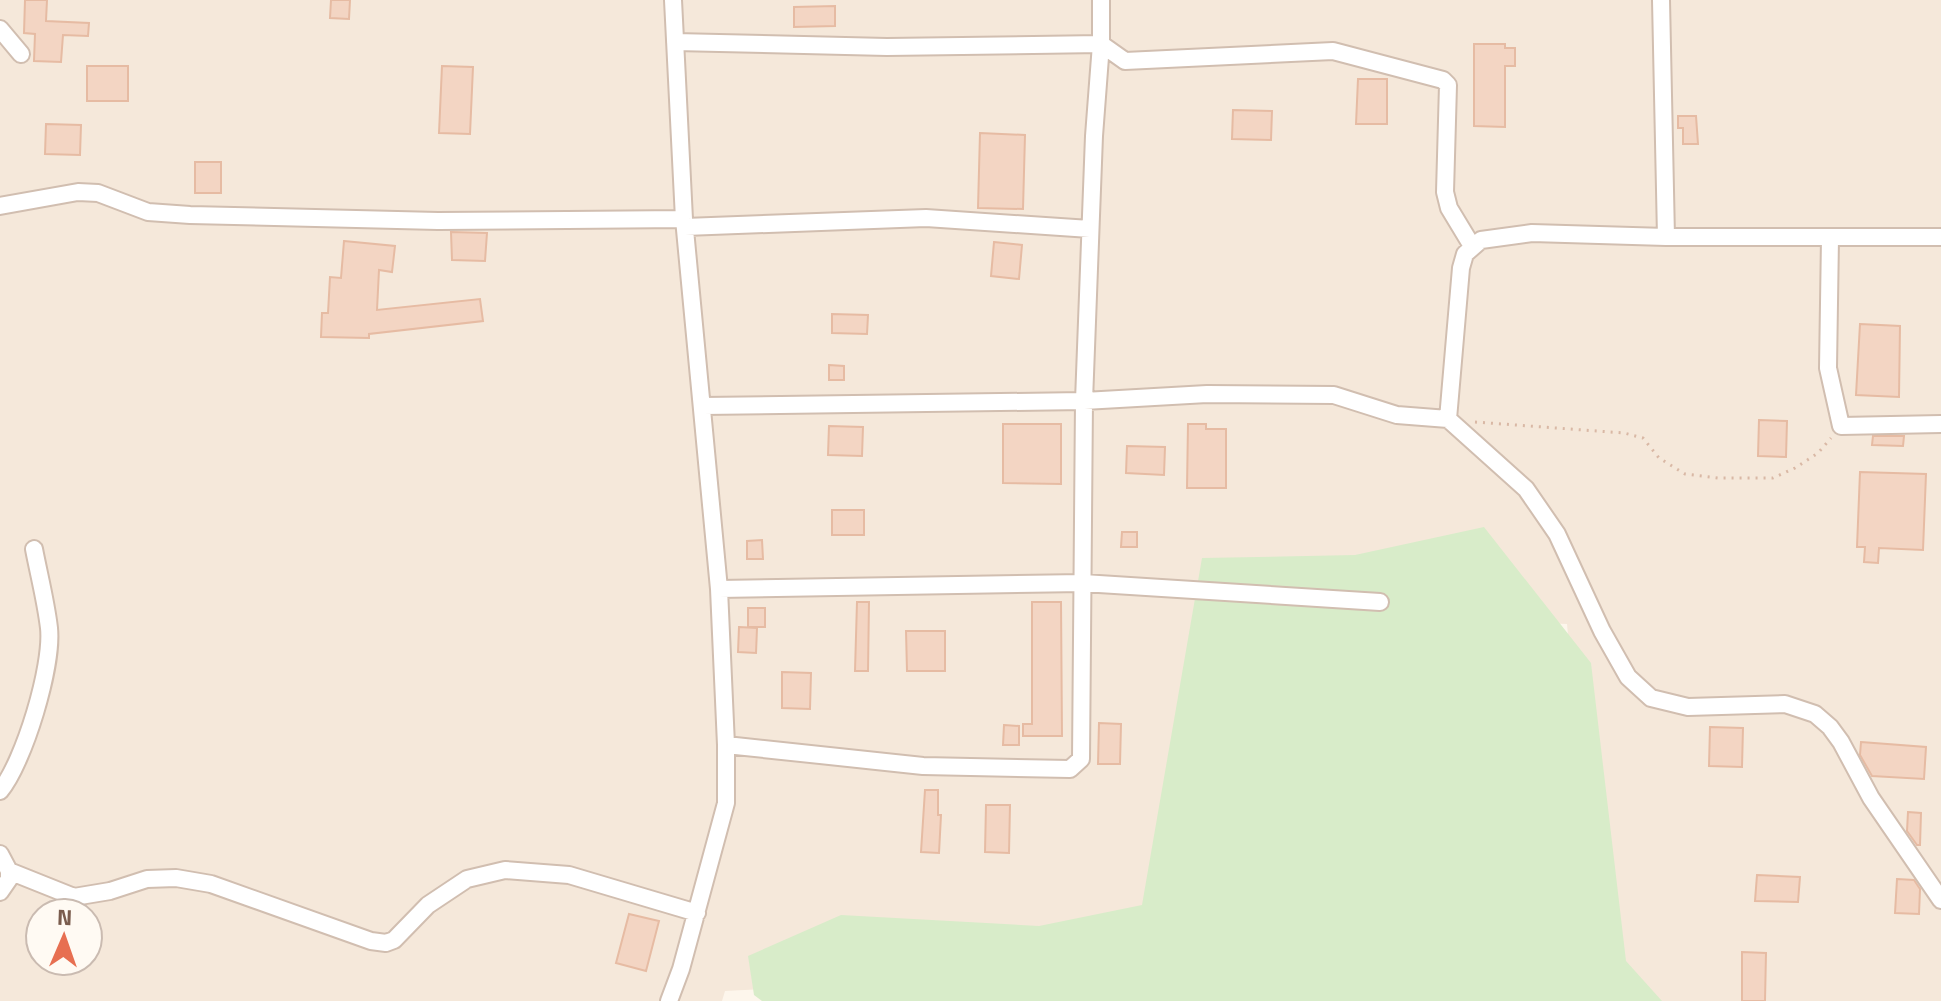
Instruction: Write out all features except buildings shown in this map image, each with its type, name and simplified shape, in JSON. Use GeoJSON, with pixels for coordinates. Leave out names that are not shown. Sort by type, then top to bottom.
{"type":"FeatureCollection","features":[{"type":"Feature","properties":{"kind":"street"},"geometry":{"type":"LineString","coordinates":[[669,1001],[681,969],[726,803],[719,589],[684,223],[673,0]]}},
{"type":"Feature","properties":{"kind":"street"},"geometry":{"type":"LineString","coordinates":[[726,745],[923,766],[1070,769],[1081,759],[1084,401],[1101,0]]}},
{"type":"Feature","properties":{"kind":"street"},"geometry":{"type":"LineString","coordinates":[[1661,0],[1666,237]]}},
{"type":"Feature","properties":{"kind":"street"},"geometry":{"type":"LineString","coordinates":[[0,29],[21,54]]}},
{"type":"Feature","properties":{"kind":"street"},"geometry":{"type":"LineString","coordinates":[[675,42],[887,47],[1101,44],[1125,61],[1333,51],[1443,80],[1448,85],[1445,192],[1449,208],[1472,246]]}},
{"type":"Feature","properties":{"kind":"street"},"geometry":{"type":"LineString","coordinates":[[0,206],[78,192],[98,193],[148,212],[190,215],[684,223],[926,218],[1090,229]]}},
{"type":"Feature","properties":{"kind":"street"},"geometry":{"type":"LineString","coordinates":[[1448,419],[1461,268],[1465,254],[1481,240],[1532,233],[1666,237],[1941,237]]}},
{"type":"Feature","properties":{"kind":"street"},"geometry":{"type":"LineString","coordinates":[[1830,238],[1828,368],[1841,426],[1941,424]]}},
{"type":"Feature","properties":{"kind":"street"},"geometry":{"type":"LineString","coordinates":[[703,406],[1084,401],[1207,394],[1334,395],[1397,415],[1448,419],[1526,489],[1557,534],[1602,631],[1628,677],[1651,698],[1688,707],[1785,704],[1815,714],[1841,742],[1871,798],[1941,900]]}},
{"type":"Feature","properties":{"kind":"street"},"geometry":{"type":"LineString","coordinates":[[0,791],[22,748],[44,679],[49,631],[34,549]]}},
{"type":"Feature","properties":{"kind":"street"},"geometry":{"type":"LineString","coordinates":[[719,589],[1083,583],[1380,602]]}},
{"type":"Feature","properties":{"kind":"street"},"geometry":{"type":"LineString","coordinates":[[0,854],[9,871],[9,879],[0,892]]}},
{"type":"Feature","properties":{"kind":"street"},"geometry":{"type":"LineString","coordinates":[[9,871],[74,897],[110,891],[147,879],[176,878],[211,884],[371,941],[386,943],[394,940],[428,905],[467,879],[505,870],[569,875],[697,913]]}},
{"type":"Feature","properties":{"kind":"path"},"geometry":{"type":"LineString","coordinates":[[1448,419],[1634,435],[1643,438],[1659,458],[1685,474],[1718,478],[1773,478],[1818,453],[1841,426]]}},
{"type":"Feature","properties":{"kind":"shaded area"},"geometry":{"type":"Polygon","coordinates":[[[0,0],[1941,0],[1941,1001],[1349,1001],[1591,892],[1567,624],[1293,615],[1189,967],[725,991],[722,1001],[0,1001],[0,0]]]}},
{"type":"Feature","properties":{"kind":"green space"},"geometry":{"type":"Polygon","coordinates":[[[1484,527],[1591,663],[1626,961],[1662,1001],[762,1001],[754,995],[748,956],[841,915],[1039,926],[1142,905],[1202,558],[1355,555],[1484,527]]]}}]}
